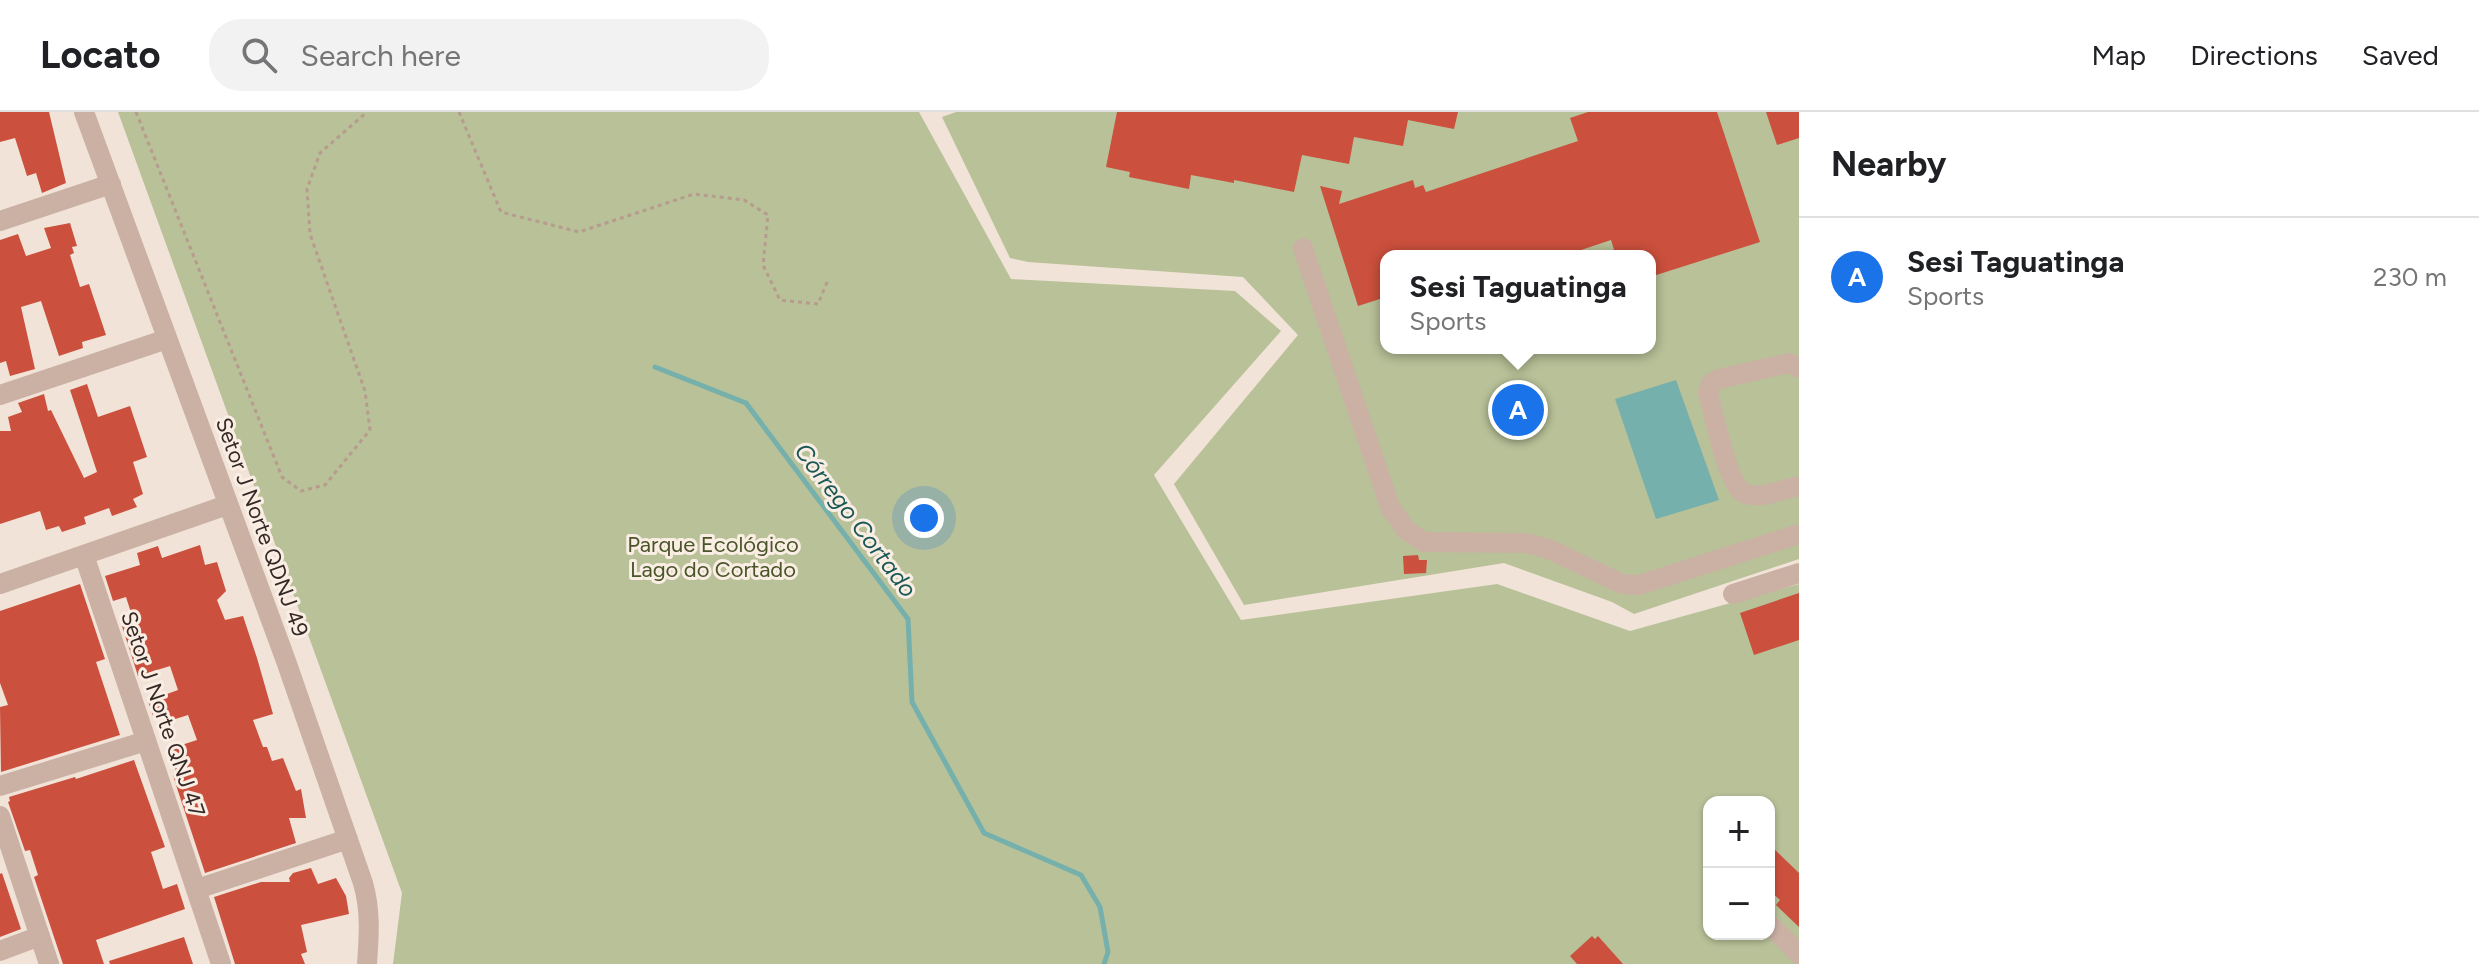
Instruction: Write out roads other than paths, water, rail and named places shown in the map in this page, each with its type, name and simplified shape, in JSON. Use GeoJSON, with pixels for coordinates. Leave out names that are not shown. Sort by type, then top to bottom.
{"type":"FeatureCollection","features":[{"type":"Feature","properties":{"kind":"street","name":"Setor J Norte QDNJ 49"},"geometry":{"type":"LineString","coordinates":[[84,112],[286,661],[348,839],[368,902],[367,964]]}},
{"type":"Feature","properties":{"kind":"street"},"geometry":{"type":"LineString","coordinates":[[0,221],[111,184]]}},
{"type":"Feature","properties":{"kind":"street"},"geometry":{"type":"LineString","coordinates":[[1303,248],[1390,507],[1406,530],[1424,542],[1527,543],[1551,550],[1622,584],[1639,585],[1799,534]]}},
{"type":"Feature","properties":{"kind":"street"},"geometry":{"type":"LineString","coordinates":[[0,395],[167,339]]}},
{"type":"Feature","properties":{"kind":"street"},"geometry":{"type":"LineString","coordinates":[[1799,368],[1789,363],[1719,379],[1711,383],[1708,393],[1733,481],[1744,492],[1760,495],[1799,486]]}},
{"type":"Feature","properties":{"kind":"street"},"geometry":{"type":"LineString","coordinates":[[0,584],[227,505]]}},
{"type":"Feature","properties":{"kind":"street","name":"Setor J Norte QNJ 47"},"geometry":{"type":"LineString","coordinates":[[84,555],[221,964]]}},
{"type":"Feature","properties":{"kind":"street"},"geometry":{"type":"LineString","coordinates":[[1733,594],[1799,573]]}},
{"type":"Feature","properties":{"kind":"street"},"geometry":{"type":"LineString","coordinates":[[0,786],[146,741]]}},
{"type":"Feature","properties":{"kind":"street"},"geometry":{"type":"LineString","coordinates":[[0,816],[49,964]]}},
{"type":"Feature","properties":{"kind":"street"},"geometry":{"type":"LineString","coordinates":[[197,889],[348,839]]}},
{"type":"Feature","properties":{"kind":"street"},"geometry":{"type":"LineString","coordinates":[[1775,930],[1799,954]]}},
{"type":"Feature","properties":{"kind":"street"},"geometry":{"type":"LineString","coordinates":[[0,951],[40,936]]}},
{"type":"Feature","properties":{"kind":"water"},"geometry":{"type":"Polygon","coordinates":[[[1676,380],[1719,500],[1656,519],[1615,399],[1676,380]]]}},
{"type":"Feature","properties":{"kind":"waterway","name":"Córrego Cortado"},"geometry":{"type":"LineString","coordinates":[[655,367],[746,403],[908,619],[912,702],[984,833],[1081,875],[1100,907],[1108,952],[1104,964]]}},
{"type":"Feature","properties":{"kind":"place","name":"Sesi Taguatinga"},"geometry":{"type":"Point","coordinates":[1518,410]}},
{"type":"Feature","properties":{"kind":"park label","name":"Parque Ecológico Lago do Cortado"},"geometry":{"type":"Point","coordinates":[713,556]}}]}
